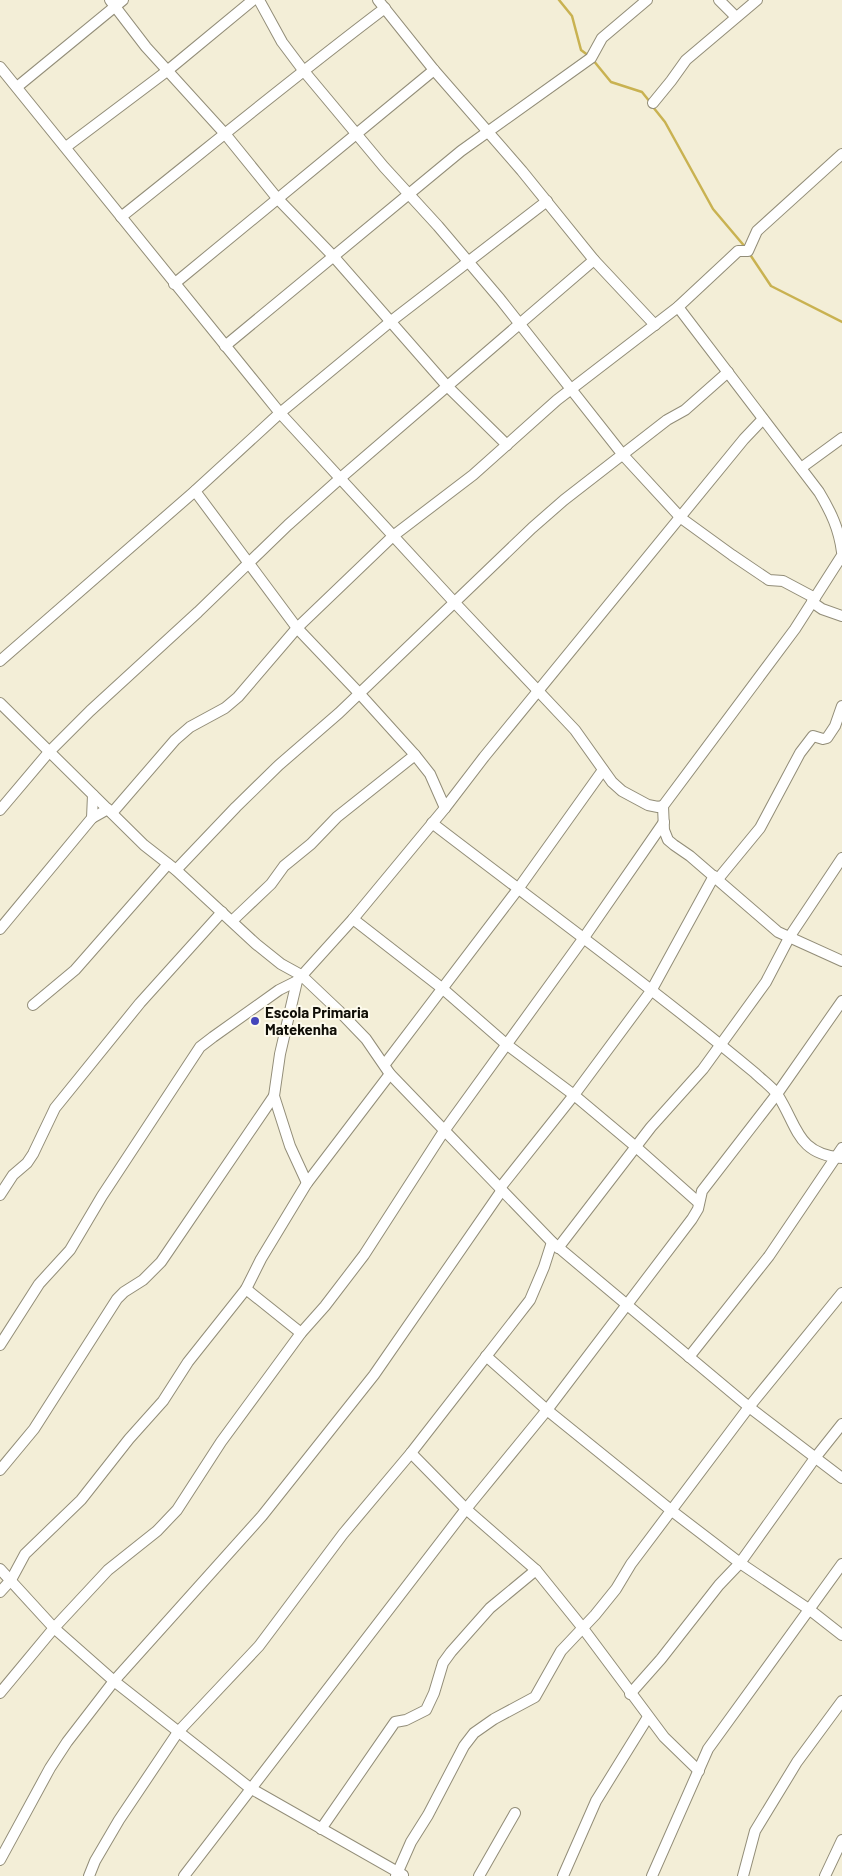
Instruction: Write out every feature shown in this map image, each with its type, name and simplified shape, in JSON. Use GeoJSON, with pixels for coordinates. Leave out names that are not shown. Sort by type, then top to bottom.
{"type":"FeatureCollection","features":[{"type":"Feature","properties":{"kind":"street"},"geometry":{"type":"LineString","coordinates":[[66,147],[167,71],[253,0]]}},
{"type":"Feature","properties":{"kind":"street"},"geometry":{"type":"LineString","coordinates":[[259,0],[282,42],[303,70],[408,195],[520,323],[623,455],[681,518],[732,556],[769,580],[783,581],[814,600],[822,609],[842,616]]}},
{"type":"Feature","properties":{"kind":"street"},"geometry":{"type":"LineString","coordinates":[[225,346],[488,131],[591,58],[602,38],[646,0]]}},
{"type":"Feature","properties":{"kind":"street"},"geometry":{"type":"LineString","coordinates":[[719,0],[736,17]]}},
{"type":"Feature","properties":{"kind":"street"},"geometry":{"type":"LineString","coordinates":[[653,103],[686,60],[757,0]]}},
{"type":"Feature","properties":{"kind":"street"},"geometry":{"type":"LineString","coordinates":[[17,87],[116,2],[167,71],[226,135],[277,198],[334,256],[447,386],[506,445]]}},
{"type":"Feature","properties":{"kind":"street"},"geometry":{"type":"LineString","coordinates":[[121,217],[226,135],[381,4],[434,70],[547,201],[594,260],[655,325]]}},
{"type":"Feature","properties":{"kind":"street"},"geometry":{"type":"LineString","coordinates":[[0,67],[280,413],[339,479],[575,730],[603,770],[622,791],[648,805],[662,806]]}},
{"type":"Feature","properties":{"kind":"street"},"geometry":{"type":"LineString","coordinates":[[174,284],[434,70]]}},
{"type":"Feature","properties":{"kind":"street"},"geometry":{"type":"LineString","coordinates":[[0,929],[92,818],[110,811],[175,740],[190,727],[225,708],[238,698],[297,628],[393,536],[473,475],[572,389],[678,307],[738,251],[748,251],[757,231],[842,154]]}},
{"type":"Feature","properties":{"kind":"street"},"geometry":{"type":"LineString","coordinates":[[0,661],[195,491],[280,413],[390,322],[547,201]]}},
{"type":"Feature","properties":{"kind":"street"},"geometry":{"type":"LineString","coordinates":[[0,810],[50,752],[90,711],[339,479],[594,260]]}},
{"type":"Feature","properties":{"kind":"street"},"geometry":{"type":"LineString","coordinates":[[678,307],[819,492],[833,514],[839,533],[842,556],[814,600],[733,714],[662,806],[664,830],[668,840],[716,878],[778,932],[842,961]]}},
{"type":"Feature","properties":{"kind":"street"},"geometry":{"type":"LineString","coordinates":[[33,1005],[75,970],[172,867],[455,603],[532,528],[564,500],[667,420],[684,410],[728,372]]}},
{"type":"Feature","properties":{"kind":"street"},"geometry":{"type":"LineString","coordinates":[[0,1345],[39,1284],[70,1250],[107,1188],[200,1048],[279,990],[299,978],[353,919],[744,440],[763,420]]}},
{"type":"Feature","properties":{"kind":"street"},"geometry":{"type":"LineString","coordinates":[[801,468],[842,438]]}},
{"type":"Feature","properties":{"kind":"street"},"geometry":{"type":"LineString","coordinates":[[195,491],[297,628],[359,693],[430,774],[445,808]]}},
{"type":"Feature","properties":{"kind":"street"},"geometry":{"type":"LineString","coordinates":[[0,703],[144,844],[256,944],[339,1011],[366,1039],[385,1064],[390,1074],[555,1245],[750,1407],[842,1478]]}},
{"type":"Feature","properties":{"kind":"street"},"geometry":{"type":"LineString","coordinates":[[0,1860],[50,1768],[67,1742],[114,1682],[262,1516],[374,1375],[501,1189],[651,991],[716,878],[760,828],[800,753],[813,736],[823,739],[827,738],[835,726],[842,707]]}},
{"type":"Feature","properties":{"kind":"street"},"geometry":{"type":"LineString","coordinates":[[232,921],[271,884],[284,866],[311,844],[337,817],[415,755]]}},
{"type":"Feature","properties":{"kind":"street"},"geometry":{"type":"LineString","coordinates":[[385,1064],[518,889],[603,770]]}},
{"type":"Feature","properties":{"kind":"street"},"geometry":{"type":"LineString","coordinates":[[92,818],[93,795]]}},
{"type":"Feature","properties":{"kind":"street"},"geometry":{"type":"LineString","coordinates":[[0,1693],[54,1628],[108,1570],[156,1531],[177,1510],[222,1442],[301,1333],[325,1306],[364,1255],[444,1131],[583,939],[664,822]]}},
{"type":"Feature","properties":{"kind":"street"},"geometry":{"type":"LineString","coordinates":[[432,823],[720,1045],[772,1088],[800,1137],[814,1152],[826,1157],[839,1158]]}},
{"type":"Feature","properties":{"kind":"street"},"geometry":{"type":"LineString","coordinates":[[89,1876],[119,1820],[178,1732],[259,1646],[343,1534],[411,1452],[530,1300],[555,1245],[651,1127],[703,1069],[766,982],[790,936],[842,858]]}},
{"type":"Feature","properties":{"kind":"street"},"geometry":{"type":"LineString","coordinates":[[0,1195],[13,1175],[30,1159],[55,1108],[140,1003],[222,912]]}},
{"type":"Feature","properties":{"kind":"street"},"geometry":{"type":"LineString","coordinates":[[353,919],[443,989],[506,1044],[574,1095],[636,1146],[699,1203]]}},
{"type":"Feature","properties":{"kind":"street"},"geometry":{"type":"LineString","coordinates":[[299,978],[280,1054],[274,1096],[290,1146],[307,1183]]}},
{"type":"Feature","properties":{"kind":"street"},"geometry":{"type":"LineString","coordinates":[[184,1876],[466,1509],[547,1410],[692,1219],[702,1191],[777,1094],[842,1001]]}},
{"type":"Feature","properties":{"kind":"street"},"geometry":{"type":"LineString","coordinates":[[0,1592],[11,1580],[24,1554],[82,1500],[129,1439],[163,1401],[188,1362],[246,1289],[261,1259],[307,1183],[390,1074]]}},
{"type":"Feature","properties":{"kind":"street"},"geometry":{"type":"LineString","coordinates":[[0,1470],[34,1429],[117,1299],[124,1292],[143,1280],[161,1262],[274,1096]]}},
{"type":"Feature","properties":{"kind":"street"},"geometry":{"type":"LineString","coordinates":[[689,1357],[770,1256],[839,1158],[842,1148]]}},
{"type":"Feature","properties":{"kind":"street"},"geometry":{"type":"LineString","coordinates":[[246,1289],[301,1333]]}},
{"type":"Feature","properties":{"kind":"street"},"geometry":{"type":"LineString","coordinates":[[0,1569],[54,1628],[114,1682],[250,1788],[400,1875],[411,1842],[428,1815],[464,1746],[474,1733],[494,1719],[534,1697],[561,1651],[595,1615],[616,1589],[631,1564],[750,1407],[842,1293]]}},
{"type":"Feature","properties":{"kind":"street"},"geometry":{"type":"LineString","coordinates":[[486,1356],[547,1410],[672,1511],[740,1563],[810,1610],[842,1635]]}},
{"type":"Feature","properties":{"kind":"street"},"geometry":{"type":"LineString","coordinates":[[630,1694],[662,1659],[719,1585],[740,1563],[815,1458],[842,1424]]}},
{"type":"Feature","properties":{"kind":"street"},"geometry":{"type":"LineString","coordinates":[[411,1452],[466,1509],[536,1570],[582,1627],[630,1694],[664,1737],[699,1771]]}},
{"type":"Feature","properties":{"kind":"street"},"geometry":{"type":"LineString","coordinates":[[652,1876],[708,1749],[842,1564]]}},
{"type":"Feature","properties":{"kind":"street"},"geometry":{"type":"LineString","coordinates":[[321,1829],[395,1722],[406,1720],[426,1710],[434,1693],[443,1663],[451,1652],[490,1608],[536,1570]]}},
{"type":"Feature","properties":{"kind":"street"},"geometry":{"type":"LineString","coordinates":[[742,1876],[755,1831],[797,1762],[842,1701]]}},
{"type":"Feature","properties":{"kind":"street"},"geometry":{"type":"LineString","coordinates":[[562,1876],[596,1801],[648,1717]]}},
{"type":"Feature","properties":{"kind":"street"},"geometry":{"type":"LineString","coordinates":[[686,1759],[708,1749]]}},
{"type":"Feature","properties":{"kind":"street"},"geometry":{"type":"LineString","coordinates":[[479,1876],[515,1813]]}},
{"type":"Feature","properties":{"kind":"street"},"geometry":{"type":"LineString","coordinates":[[825,1876],[842,1840]]}},
{"type":"Feature","properties":{"kind":"waterway"},"geometry":{"type":"LineString","coordinates":[[559,0],[572,16],[581,50],[589,56]]}},
{"type":"Feature","properties":{"kind":"waterway"},"geometry":{"type":"LineString","coordinates":[[593,60],[611,82],[642,92],[650,102]]}},
{"type":"Feature","properties":{"kind":"waterway"},"geometry":{"type":"LineString","coordinates":[[653,107],[665,122],[713,209],[746,248]]}},
{"type":"Feature","properties":{"kind":"waterway"},"geometry":{"type":"LineString","coordinates":[[749,253],[771,286],[842,322]]}},
{"type":"Feature","properties":{"kind":"place","name":"Escola Primaria Matekenha"},"geometry":{"type":"Point","coordinates":[255,1021]}}]}
